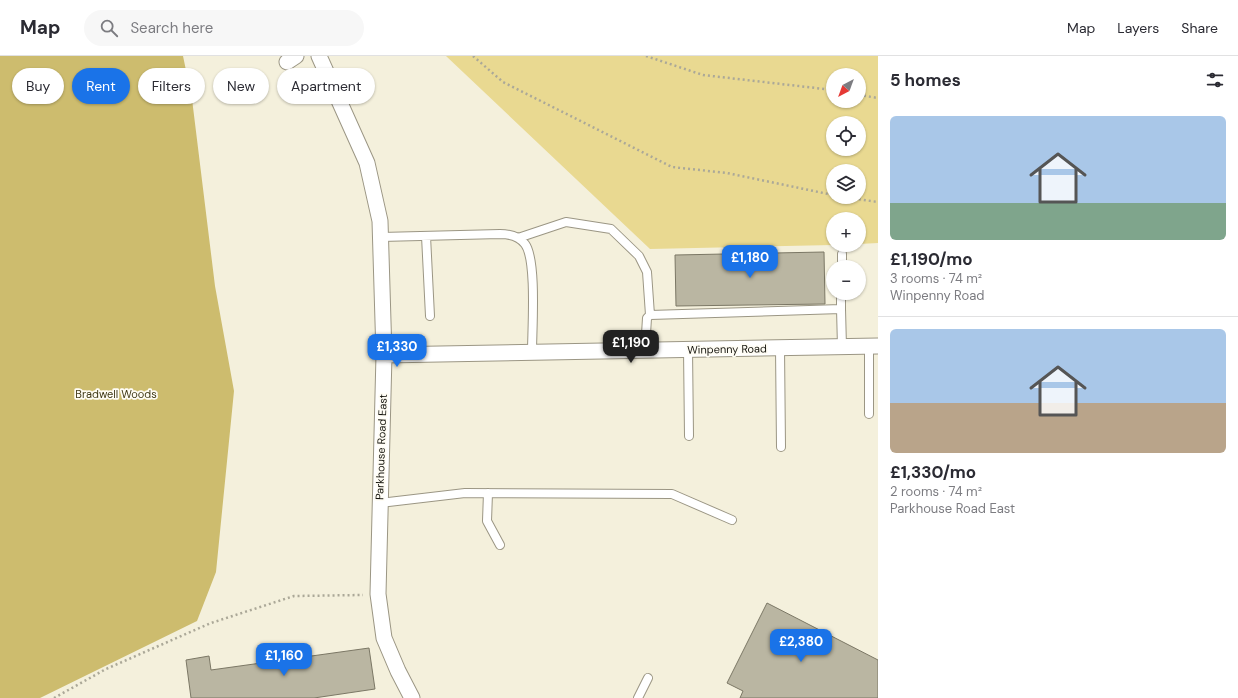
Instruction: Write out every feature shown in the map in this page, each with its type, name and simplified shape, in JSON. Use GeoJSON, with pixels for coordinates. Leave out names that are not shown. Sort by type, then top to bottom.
{"type":"FeatureCollection","features":[{"type":"Feature","properties":{"kind":"street","name":"Parkhouse Road East"},"geometry":{"type":"LineString","coordinates":[[319,56],[367,163],[380,221],[384,355],[378,594],[384,638],[398,672],[412,698]]}},
{"type":"Feature","properties":{"kind":"street","name":"Winpenny Road"},"geometry":{"type":"LineString","coordinates":[[384,355],[873,346]]}},
{"type":"Feature","properties":{"kind":"lane"},"geometry":{"type":"LineString","coordinates":[[518,238],[566,222],[610,229],[638,256],[648,272],[650,315],[647,318],[645,327],[644,350]]}},
{"type":"Feature","properties":{"kind":"lane"},"geometry":{"type":"LineString","coordinates":[[381,237],[510,234],[518,238],[524,243],[531,260],[532,352]]}},
{"type":"Feature","properties":{"kind":"lane"},"geometry":{"type":"LineString","coordinates":[[426,236],[430,316]]}},
{"type":"Feature","properties":{"kind":"lane"},"geometry":{"type":"LineString","coordinates":[[842,254],[842,260]]}},
{"type":"Feature","properties":{"kind":"lane"},"geometry":{"type":"LineString","coordinates":[[841,300],[842,347]]}},
{"type":"Feature","properties":{"kind":"lane"},"geometry":{"type":"LineString","coordinates":[[650,315],[841,308]]}},
{"type":"Feature","properties":{"kind":"lane"},"geometry":{"type":"LineString","coordinates":[[869,414],[873,346]]}},
{"type":"Feature","properties":{"kind":"lane"},"geometry":{"type":"LineString","coordinates":[[780,348],[781,447]]}},
{"type":"Feature","properties":{"kind":"lane"},"geometry":{"type":"LineString","coordinates":[[688,349],[689,436]]}},
{"type":"Feature","properties":{"kind":"lane"},"geometry":{"type":"LineString","coordinates":[[380,503],[465,493],[672,494],[732,520]]}},
{"type":"Feature","properties":{"kind":"lane"},"geometry":{"type":"LineString","coordinates":[[488,493],[487,521],[500,545]]}},
{"type":"Feature","properties":{"kind":"lane"},"geometry":{"type":"LineString","coordinates":[[638,698],[648,678]]}},
{"type":"Feature","properties":{"kind":"path"},"geometry":{"type":"LineString","coordinates":[[473,56],[503,82],[672,167],[727,173],[826,194]]}},
{"type":"Feature","properties":{"kind":"path"},"geometry":{"type":"LineString","coordinates":[[646,56],[703,75],[826,89]]}},
{"type":"Feature","properties":{"kind":"path"},"geometry":{"type":"LineString","coordinates":[[866,96],[878,98]]}},
{"type":"Feature","properties":{"kind":"path"},"geometry":{"type":"LineString","coordinates":[[866,200],[878,202]]}},
{"type":"Feature","properties":{"kind":"path"},"geometry":{"type":"LineString","coordinates":[[54,698],[106,669],[211,623],[294,596],[378,594]]}},
{"type":"Feature","properties":{"kind":"shaded area"},"geometry":{"type":"Polygon","coordinates":[[[446,56],[878,56],[878,243],[866,244],[866,212],[826,212],[826,245],[650,249],[446,56]]]}},
{"type":"Feature","properties":{"kind":"green space","name":"Bradwell Woods"},"geometry":{"type":"Polygon","coordinates":[[[0,56],[183,56],[186,68],[138,68],[138,104],[193,104],[215,286],[234,391],[216,572],[197,621],[40,698],[0,698],[0,56]]]}},
{"type":"Feature","properties":{"kind":"building"},"geometry":{"type":"Polygon","coordinates":[[[824,252],[825,304],[676,306],[675,255],[824,252]]]}},
{"type":"Feature","properties":{"kind":"building"},"geometry":{"type":"Polygon","coordinates":[[[767,603],[878,660],[878,698],[740,698],[743,691],[727,683],[767,603]]]}},
{"type":"Feature","properties":{"kind":"building"},"geometry":{"type":"Polygon","coordinates":[[[369,648],[375,689],[314,698],[191,698],[186,660],[209,656],[211,670],[369,648]]]}}]}
